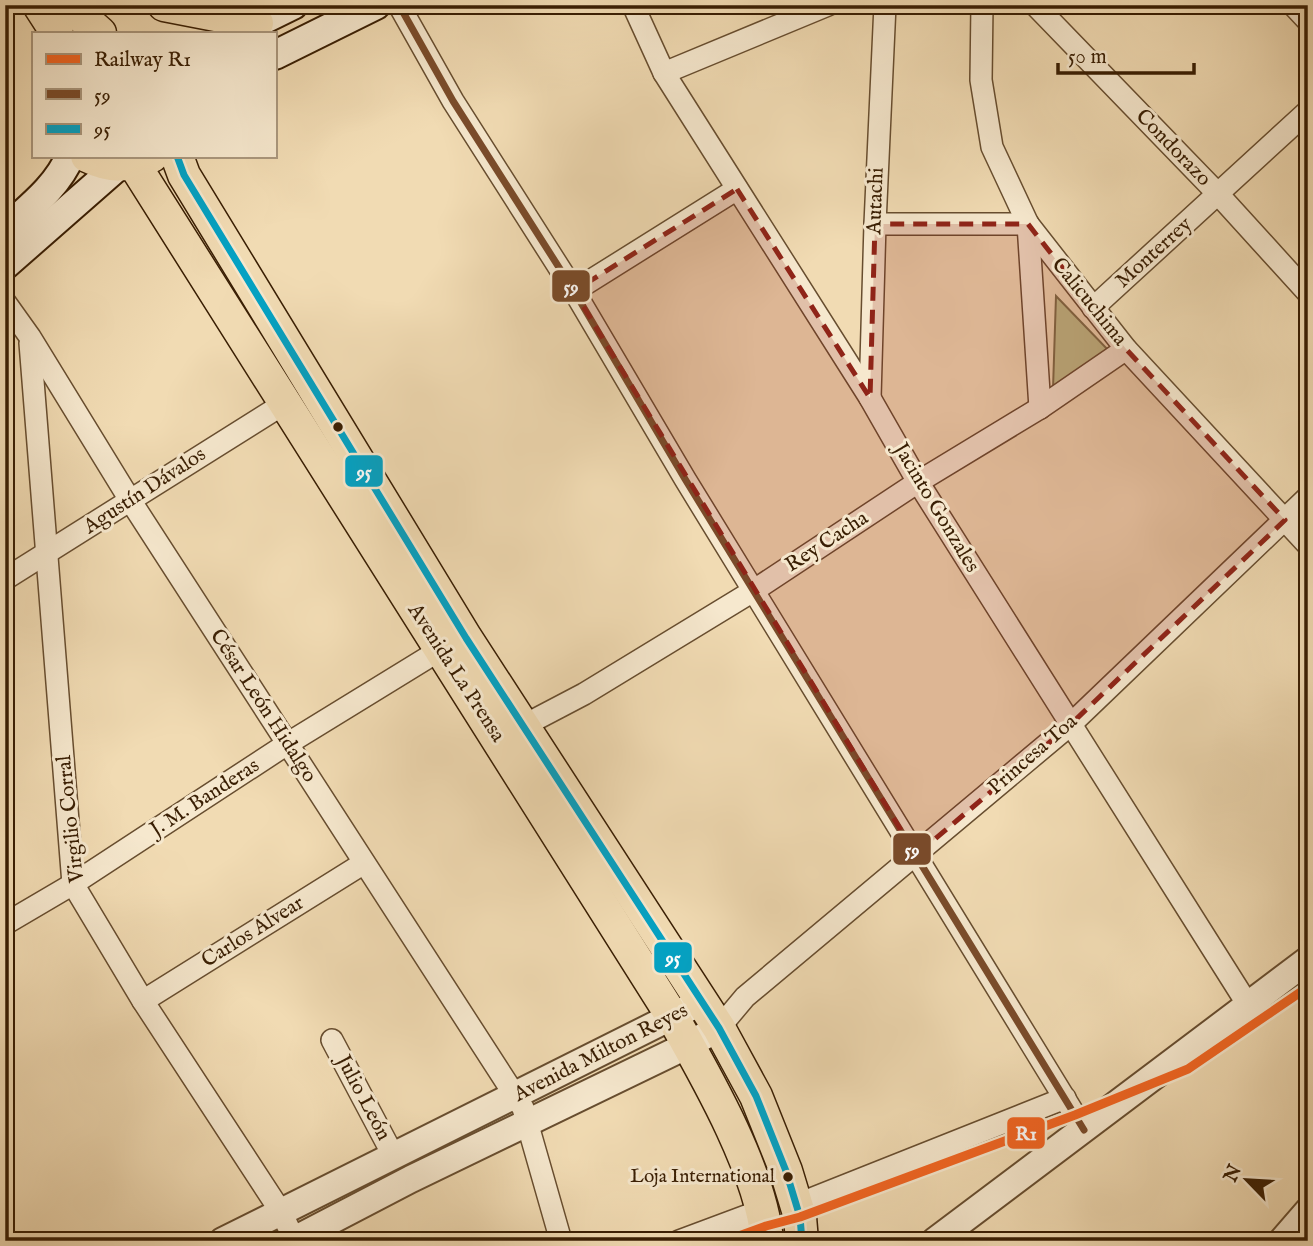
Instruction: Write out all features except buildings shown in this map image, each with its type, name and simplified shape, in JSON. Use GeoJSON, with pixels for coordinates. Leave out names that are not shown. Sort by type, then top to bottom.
{"type":"FeatureCollection","features":[{"type":"Feature","properties":{"kind":"main road"},"geometry":{"type":"LineString","coordinates":[[39,5],[56,32]]}},
{"type":"Feature","properties":{"kind":"main road"},"geometry":{"type":"LineString","coordinates":[[74,5],[82,17],[99,32]]}},
{"type":"Feature","properties":{"kind":"main road"},"geometry":{"type":"LineString","coordinates":[[164,5],[246,28],[293,5]]}},
{"type":"Feature","properties":{"kind":"main road"},"geometry":{"type":"LineString","coordinates":[[276,55],[376,5]]}},
{"type":"Feature","properties":{"kind":"main road"},"geometry":{"type":"LineString","coordinates":[[5,230],[50,188],[66,167],[69,158]]}},
{"type":"Feature","properties":{"kind":"main road"},"geometry":{"type":"LineString","coordinates":[[92,158],[103,163],[135,162]]}},
{"type":"Feature","properties":{"kind":"main road","name":"Avenida La Prensa"},"geometry":{"type":"LineString","coordinates":[[178,158],[184,175],[466,638],[719,1028],[756,1096],[786,1171],[796,1205],[802,1241]]}},
{"type":"Feature","properties":{"kind":"main road"},"geometry":{"type":"LineString","coordinates":[[5,265],[135,162]]}},
{"type":"Feature","properties":{"kind":"main road","name":"Avenida La Prensa"},"geometry":{"type":"LineString","coordinates":[[135,162],[672,1016],[734,1136],[762,1210],[767,1241]]}},
{"type":"Feature","properties":{"kind":"street"},"geometry":{"type":"LineString","coordinates":[[399,5],[453,101],[574,291],[753,591],[1084,1130]]}},
{"type":"Feature","properties":{"kind":"street","name":"Jacinto Gonzales"},"geometry":{"type":"LineString","coordinates":[[633,5],[664,73],[870,398],[918,482],[1070,725],[1248,1005]]}},
{"type":"Feature","properties":{"kind":"street"},"geometry":{"type":"LineString","coordinates":[[664,73],[828,5]]}},
{"type":"Feature","properties":{"kind":"street","name":"Autachi"},"geometry":{"type":"LineString","coordinates":[[870,398],[885,5]]}},
{"type":"Feature","properties":{"kind":"street","name":"Calicuchima"},"geometry":{"type":"LineString","coordinates":[[982,5],[981,80],[992,147],[1028,224],[1126,349],[1308,545]]}},
{"type":"Feature","properties":{"kind":"street","name":"Condorazo"},"geometry":{"type":"LineString","coordinates":[[1035,5],[1218,194],[1308,293]]}},
{"type":"Feature","properties":{"kind":"street"},"geometry":{"type":"LineString","coordinates":[[1293,5],[1308,21]]}},
{"type":"Feature","properties":{"kind":"street","name":"Monterrey"},"geometry":{"type":"LineString","coordinates":[[1093,308],[1308,111]]}},
{"type":"Feature","properties":{"kind":"street"},"geometry":{"type":"LineString","coordinates":[[574,291],[737,189]]}},
{"type":"Feature","properties":{"kind":"street"},"geometry":{"type":"LineString","coordinates":[[875,224],[1028,224],[1040,408]]}},
{"type":"Feature","properties":{"kind":"street","name":"César León Hidalgo"},"geometry":{"type":"LineString","coordinates":[[5,302],[30,337],[130,500],[523,1109],[561,1241]]}},
{"type":"Feature","properties":{"kind":"street","name":"Virgilio Corral"},"geometry":{"type":"LineString","coordinates":[[30,337],[73,884],[142,1001],[281,1212],[294,1240]]}},
{"type":"Feature","properties":{"kind":"street","name":"Rey Cacha"},"geometry":{"type":"LineString","coordinates":[[523,726],[584,694],[753,591],[918,482],[1040,408],[1126,349]]}},
{"type":"Feature","properties":{"kind":"street","name":"Agustín Dávalos"},"geometry":{"type":"LineString","coordinates":[[5,579],[285,403]]}},
{"type":"Feature","properties":{"kind":"street","name":"Princesa Toa"},"geometry":{"type":"LineString","coordinates":[[745,997],[1070,725],[1308,497]]}},
{"type":"Feature","properties":{"kind":"street","name":"J. M. Banderas"},"geometry":{"type":"LineString","coordinates":[[5,924],[73,884],[287,744],[440,650]]}},
{"type":"Feature","properties":{"kind":"street","name":"Carlos Alvear"},"geometry":{"type":"LineString","coordinates":[[142,1001],[364,863]]}},
{"type":"Feature","properties":{"kind":"street"},"geometry":{"type":"LineString","coordinates":[[935,1241],[1308,960]]}},
{"type":"Feature","properties":{"kind":"street","name":"Avenida Milton Reyes"},"geometry":{"type":"LineString","coordinates":[[294,1240],[411,1179],[672,1016],[703,1001],[745,997]]}},
{"type":"Feature","properties":{"kind":"street","name":"Avenida Milton Reyes"},"geometry":{"type":"LineString","coordinates":[[223,1241],[393,1155],[523,1109],[688,1045],[719,1028],[745,997]]}},
{"type":"Feature","properties":{"kind":"street","name":"Julio León"},"geometry":{"type":"LineString","coordinates":[[332,1040],[393,1155]]}},
{"type":"Feature","properties":{"kind":"street"},"geometry":{"type":"LineString","coordinates":[[796,1205],[1065,1098]]}},
{"type":"Feature","properties":{"kind":"street"},"geometry":{"type":"LineString","coordinates":[[679,1241],[762,1210]]}},
{"type":"Feature","properties":{"kind":"street"},"geometry":{"type":"LineString","coordinates":[[1282,1241],[1308,1211]]}},
{"type":"Feature","properties":{"kind":"highlighted area"},"geometry":{"type":"Polygon","coordinates":[[[737,189],[870,398],[875,224],[1028,224],[1126,349],[1285,520],[1070,725],[916,855],[574,291],[737,189]]]}},
{"type":"Feature","properties":{"kind":"shaded area"},"geometry":{"type":"Polygon","coordinates":[[[1056,296],[1112,354],[1053,389],[1056,296]]]}},
{"type":"Feature","properties":{"kind":"rail line","name":"R1"},"geometry":{"type":"LineString","coordinates":[[725,1241],[800,1217],[1075,1115],[1188,1069],[1308,987]]}},
{"type":"Feature","properties":{"kind":"transit line","name":"59"},"geometry":{"type":"LineString","coordinates":[[399,5],[453,101],[574,291],[685,479],[1084,1130]]}},
{"type":"Feature","properties":{"kind":"transit line","name":"95"},"geometry":{"type":"LineString","coordinates":[[178,158],[184,175],[466,638],[719,1028],[756,1096],[786,1171],[800,1217],[802,1241]]}},
{"type":"Feature","properties":{"kind":"place","name":"Loja International"},"geometry":{"type":"Point","coordinates":[788,1177]}}]}
